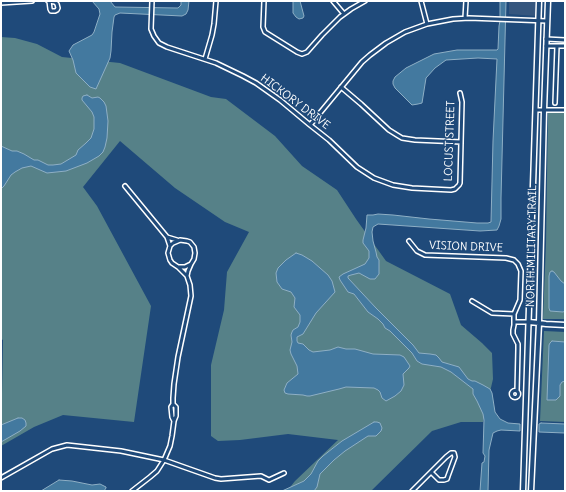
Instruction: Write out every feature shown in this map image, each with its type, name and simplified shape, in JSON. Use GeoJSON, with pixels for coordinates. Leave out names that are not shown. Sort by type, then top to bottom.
{"type":"FeatureCollection","features":[{"type":"Feature","properties":{"kind":"main road","name":"NORTH MILITARY TRAIL"},"geometry":{"type":"LineString","coordinates":[[523,491],[539,1]]}},
{"type":"Feature","properties":{"kind":"main road","name":"NORTH MILITARY TRAIL"},"geometry":{"type":"LineString","coordinates":[[531,491],[539,322],[548,1]]}},
{"type":"Feature","properties":{"kind":"main road"},"geometry":{"type":"LineString","coordinates":[[529,322],[565,325]]}},
{"type":"Feature","properties":{"kind":"street"},"geometry":{"type":"LineString","coordinates":[[1,3],[32,1]]}},
{"type":"Feature","properties":{"kind":"street","name":"HICKORY DRIVE"},"geometry":{"type":"LineString","coordinates":[[152,1],[152,31],[155,39],[167,47],[230,69],[256,83],[280,100],[366,173],[383,182],[399,187],[455,189]]}},
{"type":"Feature","properties":{"kind":"street"},"geometry":{"type":"LineString","coordinates":[[205,59],[213,29],[216,1]]}},
{"type":"Feature","properties":{"kind":"street"},"geometry":{"type":"LineString","coordinates":[[264,1],[263,27],[265,32],[299,54],[304,54],[307,52],[344,14],[365,1]]}},
{"type":"Feature","properties":{"kind":"street"},"geometry":{"type":"LineString","coordinates":[[333,1],[344,14]]}},
{"type":"Feature","properties":{"kind":"street"},"geometry":{"type":"LineString","coordinates":[[421,1],[427,24]]}},
{"type":"Feature","properties":{"kind":"street"},"geometry":{"type":"LineString","coordinates":[[465,18],[466,1]]}},
{"type":"Feature","properties":{"kind":"street"},"geometry":{"type":"LineString","coordinates":[[310,125],[362,62],[386,43],[405,32],[442,20],[465,18],[547,20]]}},
{"type":"Feature","properties":{"kind":"street"},"geometry":{"type":"LineString","coordinates":[[546,39],[565,40]]}},
{"type":"Feature","properties":{"kind":"street"},"geometry":{"type":"LineString","coordinates":[[546,46],[565,46]]}},
{"type":"Feature","properties":{"kind":"street"},"geometry":{"type":"LineString","coordinates":[[555,103],[556,46]]}},
{"type":"Feature","properties":{"kind":"street"},"geometry":{"type":"LineString","coordinates":[[341,87],[389,130],[402,138],[461,142]]}},
{"type":"Feature","properties":{"kind":"street","name":"LOCUST STREET"},"geometry":{"type":"LineString","coordinates":[[455,189],[460,183],[462,102],[460,93]]}},
{"type":"Feature","properties":{"kind":"street"},"geometry":{"type":"LineString","coordinates":[[536,110],[565,110]]}},
{"type":"Feature","properties":{"kind":"street"},"geometry":{"type":"LineString","coordinates":[[124,186],[167,237],[170,246]]}},
{"type":"Feature","properties":{"kind":"street"},"geometry":{"type":"LineString","coordinates":[[167,237],[190,242],[194,247],[195,256],[187,276]]}},
{"type":"Feature","properties":{"kind":"street"},"geometry":{"type":"LineString","coordinates":[[133,491],[157,470],[164,460],[170,446],[172,436],[174,421],[171,407],[173,404],[174,384],[191,296],[187,276],[172,263],[168,253],[170,246],[177,240]]}},
{"type":"Feature","properties":{"kind":"street","name":"VISION DRIVE"},"geometry":{"type":"LineString","coordinates":[[409,241],[417,251],[425,255],[509,258],[516,262],[521,271],[520,300],[514,314]]}},
{"type":"Feature","properties":{"kind":"street"},"geometry":{"type":"LineString","coordinates":[[178,267],[185,267],[191,264]]}},
{"type":"Feature","properties":{"kind":"street"},"geometry":{"type":"LineString","coordinates":[[472,301],[492,313],[514,314],[513,334],[518,344],[517,391]]}},
{"type":"Feature","properties":{"kind":"street"},"geometry":{"type":"LineString","coordinates":[[514,322],[529,322]]}},
{"type":"Feature","properties":{"kind":"street"},"geometry":{"type":"LineString","coordinates":[[1,478],[52,449],[67,445],[114,450],[164,460],[221,479],[261,476],[269,480],[284,474]]}},
{"type":"Feature","properties":{"kind":"street"},"geometry":{"type":"LineString","coordinates":[[412,491],[430,472],[451,452],[454,453],[455,457],[447,479],[439,480],[430,472]]}},
{"type":"Feature","properties":{"kind":"shaded area"},"geometry":{"type":"Polygon","coordinates":[[[92,1],[110,1],[115,7],[178,8],[181,5],[181,1],[189,1],[188,10],[186,14],[182,16],[120,13],[115,15],[110,58],[96,89],[90,87],[76,73],[69,51],[73,45],[92,35],[94,32],[100,14],[99,9],[92,1]]]}},
{"type":"Feature","properties":{"kind":"shaded area"},"geometry":{"type":"Polygon","coordinates":[[[293,1],[300,1],[304,16],[303,18],[299,19],[293,13],[293,1]]]}},
{"type":"Feature","properties":{"kind":"shaded area"},"geometry":{"type":"Polygon","coordinates":[[[500,1],[506,1],[501,219],[497,230],[480,231],[378,224],[373,227],[372,232],[377,257],[379,260],[379,274],[375,279],[370,279],[359,273],[348,276],[348,278],[419,353],[436,355],[442,362],[459,367],[468,379],[490,389],[495,412],[500,419],[508,423],[520,424],[520,431],[501,430],[493,433],[489,450],[488,491],[480,491],[482,463],[484,462],[485,456],[483,453],[484,420],[483,414],[473,394],[473,389],[451,372],[441,367],[422,364],[417,361],[412,353],[385,328],[378,319],[368,312],[354,294],[348,292],[339,277],[365,264],[369,258],[369,251],[363,243],[367,215],[393,215],[477,223],[491,222],[497,59],[478,58],[446,60],[435,68],[426,78],[422,103],[418,104],[412,105],[395,88],[393,81],[395,77],[406,68],[434,54],[457,50],[497,50],[500,21],[500,1]]]}},
{"type":"Feature","properties":{"kind":"shaded area"},"geometry":{"type":"Polygon","coordinates":[[[509,1],[535,1],[535,16],[509,14],[509,1]]]}},
{"type":"Feature","properties":{"kind":"shaded area"},"geometry":{"type":"Polygon","coordinates":[[[87,95],[92,98],[100,98],[106,106],[108,121],[107,138],[103,152],[87,163],[66,171],[47,173],[31,166],[22,168],[11,175],[1,189],[1,146],[12,151],[17,151],[34,160],[38,160],[48,165],[61,164],[76,155],[78,150],[91,138],[94,129],[94,117],[92,112],[82,100],[83,96],[87,95]]]}},
{"type":"Feature","properties":{"kind":"shaded area"},"geometry":{"type":"Polygon","coordinates":[[[296,253],[312,261],[328,275],[332,281],[335,292],[316,313],[303,334],[297,337],[298,343],[303,344],[313,352],[330,350],[338,347],[355,349],[373,354],[400,355],[404,357],[410,366],[403,374],[404,385],[401,391],[395,396],[386,401],[382,398],[380,392],[374,388],[346,387],[310,396],[285,393],[284,390],[287,383],[298,374],[297,366],[290,350],[292,342],[291,335],[293,330],[298,327],[300,315],[294,307],[295,298],[291,292],[282,289],[277,282],[276,273],[278,268],[286,260],[296,253]]]}},
{"type":"Feature","properties":{"kind":"shaded area"},"geometry":{"type":"Polygon","coordinates":[[[552,271],[565,284],[565,311],[563,312],[550,311],[549,308],[549,276],[550,272],[552,271]]]}},
{"type":"Feature","properties":{"kind":"shaded area"},"geometry":{"type":"Polygon","coordinates":[[[552,341],[565,342],[565,381],[560,385],[560,396],[556,400],[547,400],[549,345],[552,341]]]}},
{"type":"Feature","properties":{"kind":"shaded area"},"geometry":{"type":"Polygon","coordinates":[[[18,418],[25,420],[26,426],[1,442],[1,425],[18,418]]]}},
{"type":"Feature","properties":{"kind":"shaded area"},"geometry":{"type":"Polygon","coordinates":[[[374,422],[380,423],[382,428],[381,431],[376,436],[368,436],[334,460],[320,474],[317,487],[314,491],[282,491],[304,481],[311,474],[318,461],[323,456],[342,441],[374,422]]]}},
{"type":"Feature","properties":{"kind":"shaded area"},"geometry":{"type":"Polygon","coordinates":[[[539,424],[565,424],[565,433],[539,432],[539,424]]]}},
{"type":"Feature","properties":{"kind":"shaded area"},"geometry":{"type":"Polygon","coordinates":[[[59,480],[92,485],[100,484],[106,488],[104,491],[41,491],[59,480]]]}},
{"type":"Feature","properties":{"kind":"green space"},"geometry":{"type":"Polygon","coordinates":[[[1,37],[15,38],[37,44],[62,57],[120,63],[211,97],[226,99],[275,136],[302,166],[337,190],[386,261],[450,294],[461,325],[492,353],[493,379],[483,422],[461,422],[432,431],[371,491],[287,491],[295,481],[338,440],[288,434],[218,441],[211,436],[211,365],[224,310],[227,272],[249,232],[225,222],[175,188],[120,141],[83,187],[97,206],[151,306],[134,422],[63,415],[34,427],[1,446],[3,340],[1,339],[1,37]]]}},
{"type":"Feature","properties":{"kind":"green space"},"geometry":{"type":"Polygon","coordinates":[[[548,112],[565,112],[565,319],[543,319],[548,112]]]}},
{"type":"Feature","properties":{"kind":"green space"},"geometry":{"type":"Polygon","coordinates":[[[544,331],[565,332],[565,422],[540,421],[544,331]]]}}]}
